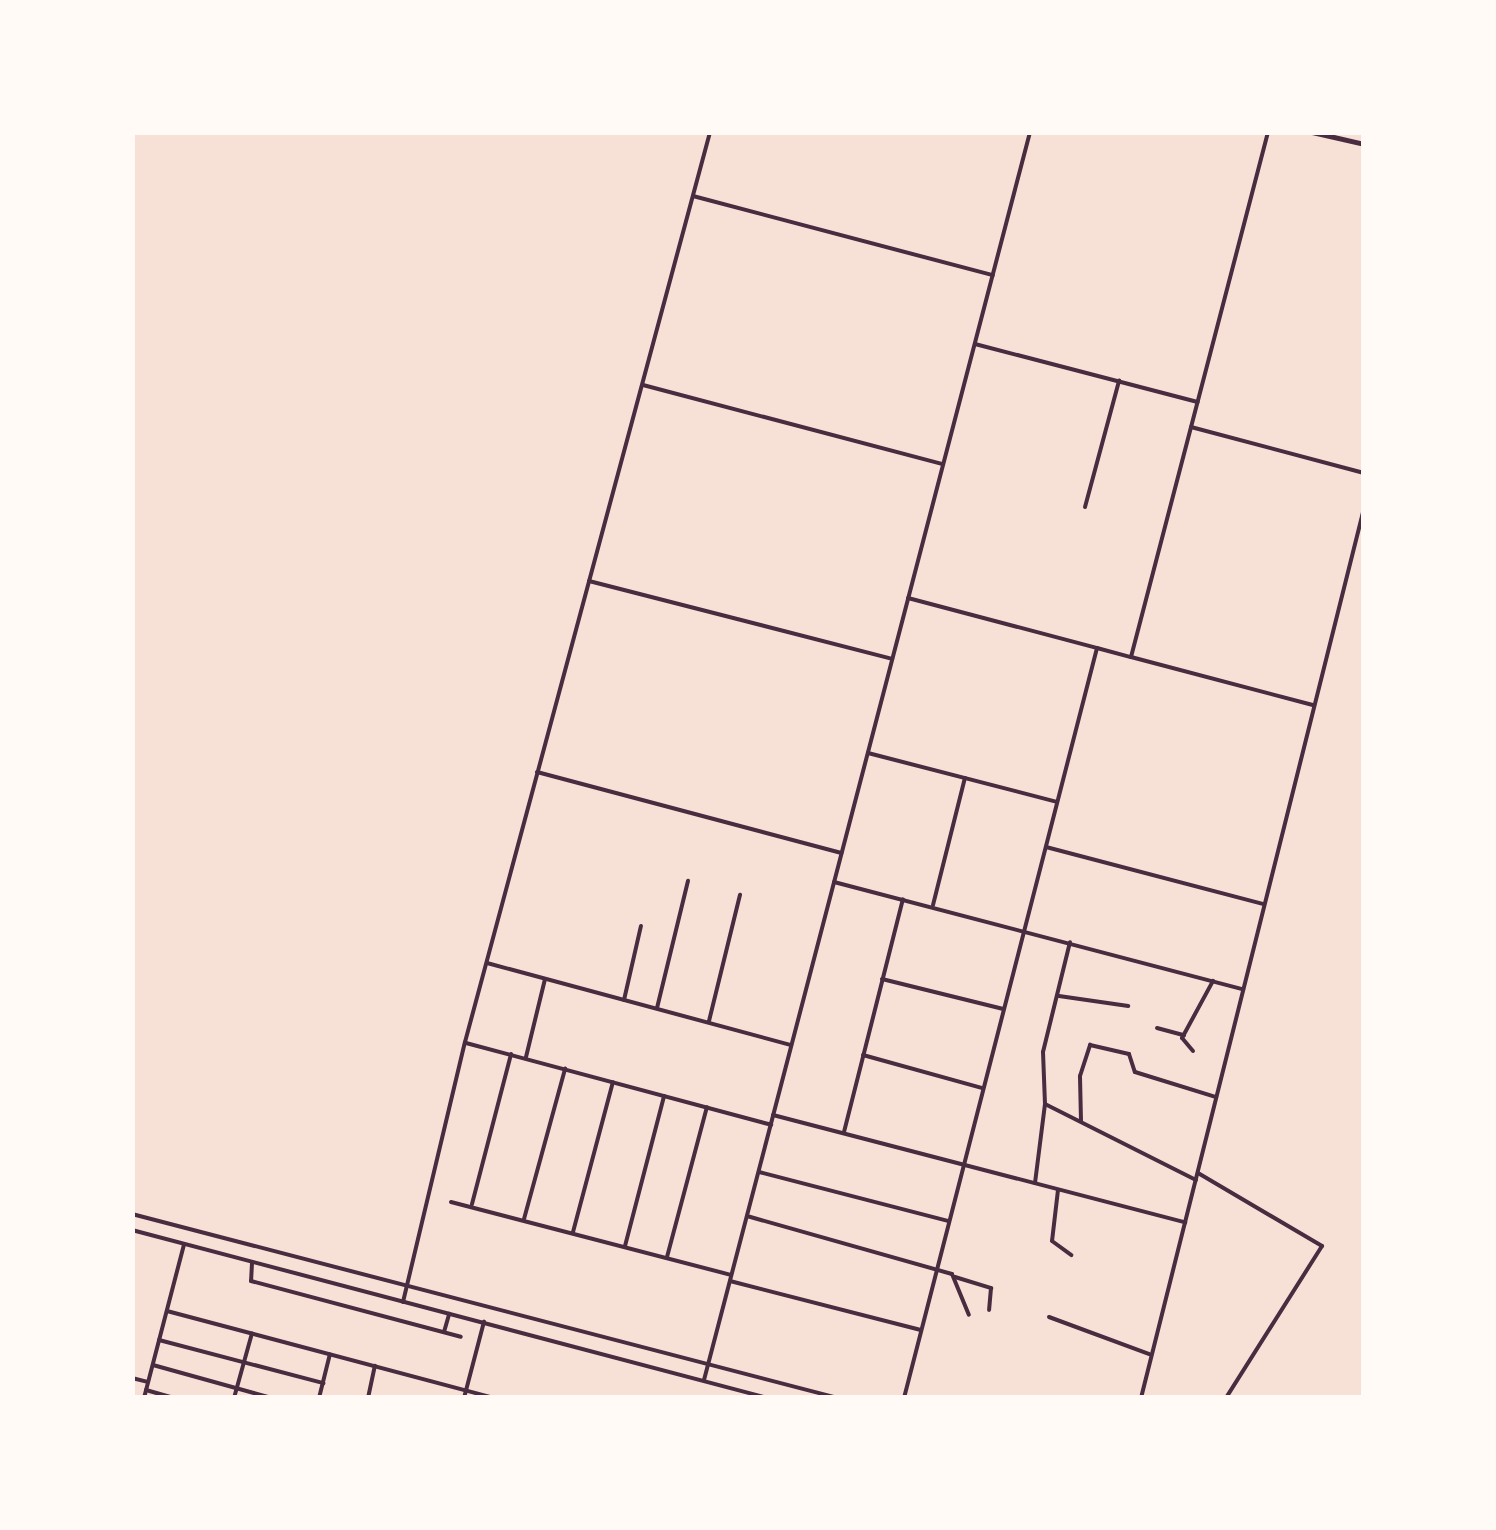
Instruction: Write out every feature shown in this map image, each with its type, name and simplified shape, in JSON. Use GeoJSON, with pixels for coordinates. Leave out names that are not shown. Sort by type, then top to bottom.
{"type":"FeatureCollection","features":[{"type":"Feature","properties":{"kind":"main road"},"geometry":{"type":"LineString","coordinates":[[1312,132],[1364,144]]}},
{"type":"Feature","properties":{"kind":"street"},"geometry":{"type":"LineString","coordinates":[[403,1302],[464,1042],[710,132]]}},
{"type":"Feature","properties":{"kind":"street"},"geometry":{"type":"LineString","coordinates":[[704,1380],[1030,132]]}},
{"type":"Feature","properties":{"kind":"street"},"geometry":{"type":"LineString","coordinates":[[1131,657],[1268,132]]}},
{"type":"Feature","properties":{"kind":"street"},"geometry":{"type":"LineString","coordinates":[[693,196],[993,275]]}},
{"type":"Feature","properties":{"kind":"street"},"geometry":{"type":"LineString","coordinates":[[975,344],[1198,402]]}},
{"type":"Feature","properties":{"kind":"street"},"geometry":{"type":"LineString","coordinates":[[1085,507],[1119,382]]}},
{"type":"Feature","properties":{"kind":"street"},"geometry":{"type":"LineString","coordinates":[[642,384],[944,464]]}},
{"type":"Feature","properties":{"kind":"street"},"geometry":{"type":"LineString","coordinates":[[1191,427],[1364,473]]}},
{"type":"Feature","properties":{"kind":"street"},"geometry":{"type":"LineString","coordinates":[[1141,1398],[1364,508]]}},
{"type":"Feature","properties":{"kind":"street"},"geometry":{"type":"LineString","coordinates":[[589,581],[892,660]]}},
{"type":"Feature","properties":{"kind":"street"},"geometry":{"type":"LineString","coordinates":[[908,598],[1313,705]]}},
{"type":"Feature","properties":{"kind":"street"},"geometry":{"type":"LineString","coordinates":[[904,1398],[1097,648]]}},
{"type":"Feature","properties":{"kind":"street"},"geometry":{"type":"LineString","coordinates":[[868,754],[1057,802]]}},
{"type":"Feature","properties":{"kind":"street"},"geometry":{"type":"LineString","coordinates":[[538,772],[842,853]]}},
{"type":"Feature","properties":{"kind":"street"},"geometry":{"type":"LineString","coordinates":[[932,906],[965,778]]}},
{"type":"Feature","properties":{"kind":"street"},"geometry":{"type":"LineString","coordinates":[[1045,847],[1264,904]]}},
{"type":"Feature","properties":{"kind":"street"},"geometry":{"type":"LineString","coordinates":[[656,1009],[688,882]]}},
{"type":"Feature","properties":{"kind":"street"},"geometry":{"type":"LineString","coordinates":[[834,882],[1243,989]]}},
{"type":"Feature","properties":{"kind":"street"},"geometry":{"type":"LineString","coordinates":[[709,1023],[740,895]]}},
{"type":"Feature","properties":{"kind":"street"},"geometry":{"type":"LineString","coordinates":[[843,1134],[902,899]]}},
{"type":"Feature","properties":{"kind":"street"},"geometry":{"type":"LineString","coordinates":[[624,1000],[642,926]]}},
{"type":"Feature","properties":{"kind":"street"},"geometry":{"type":"LineString","coordinates":[[1035,1183],[1045,1104],[1043,1052],[1070,942]]}},
{"type":"Feature","properties":{"kind":"street"},"geometry":{"type":"LineString","coordinates":[[486,963],[791,1045]]}},
{"type":"Feature","properties":{"kind":"street"},"geometry":{"type":"LineString","coordinates":[[526,1058],[545,979]]}},
{"type":"Feature","properties":{"kind":"street"},"geometry":{"type":"LineString","coordinates":[[882,979],[1003,1009]]}},
{"type":"Feature","properties":{"kind":"street"},"geometry":{"type":"LineString","coordinates":[[1193,1051],[1183,1045],[1184,1034],[1213,981]]}},
{"type":"Feature","properties":{"kind":"street"},"geometry":{"type":"LineString","coordinates":[[1059,996],[1128,1006]]}},
{"type":"Feature","properties":{"kind":"street"},"geometry":{"type":"LineString","coordinates":[[1157,1028],[1184,1034]]}},
{"type":"Feature","properties":{"kind":"street"},"geometry":{"type":"LineString","coordinates":[[464,1042],[770,1124]]}},
{"type":"Feature","properties":{"kind":"street"},"geometry":{"type":"LineString","coordinates":[[1081,1121],[1080,1076],[1093,1045],[1129,1054],[1135,1072],[1216,1097]]}},
{"type":"Feature","properties":{"kind":"street"},"geometry":{"type":"LineString","coordinates":[[471,1207],[510,1054]]}},
{"type":"Feature","properties":{"kind":"street"},"geometry":{"type":"LineString","coordinates":[[863,1056],[982,1088]]}},
{"type":"Feature","properties":{"kind":"street"},"geometry":{"type":"LineString","coordinates":[[524,1219],[564,1069]]}},
{"type":"Feature","properties":{"kind":"street"},"geometry":{"type":"LineString","coordinates":[[573,1232],[613,1082]]}},
{"type":"Feature","properties":{"kind":"street"},"geometry":{"type":"LineString","coordinates":[[624,1246],[664,1096]]}},
{"type":"Feature","properties":{"kind":"street"},"geometry":{"type":"LineString","coordinates":[[1045,1104],[1196,1180]]}},
{"type":"Feature","properties":{"kind":"street"},"geometry":{"type":"LineString","coordinates":[[667,1258],[707,1107]]}},
{"type":"Feature","properties":{"kind":"street"},"geometry":{"type":"LineString","coordinates":[[773,1115],[1184,1222]]}},
{"type":"Feature","properties":{"kind":"street"},"geometry":{"type":"LineString","coordinates":[[758,1171],[948,1221]]}},
{"type":"Feature","properties":{"kind":"street"},"geometry":{"type":"LineString","coordinates":[[1198,1172],[1322,1246],[1226,1398]]}},
{"type":"Feature","properties":{"kind":"street"},"geometry":{"type":"LineString","coordinates":[[1058,1190],[1052,1241],[1071,1256]]}},
{"type":"Feature","properties":{"kind":"street"},"geometry":{"type":"LineString","coordinates":[[452,1202],[920,1330]]}},
{"type":"Feature","properties":{"kind":"street"},"geometry":{"type":"LineString","coordinates":[[132,1214],[838,1398]]}},
{"type":"Feature","properties":{"kind":"street"},"geometry":{"type":"LineString","coordinates":[[747,1216],[936,1268],[992,1288],[989,1310]]}},
{"type":"Feature","properties":{"kind":"street"},"geometry":{"type":"LineString","coordinates":[[132,1230],[251,1265],[768,1398]]}},
{"type":"Feature","properties":{"kind":"street"},"geometry":{"type":"LineString","coordinates":[[144,1398],[184,1244]]}},
{"type":"Feature","properties":{"kind":"street"},"geometry":{"type":"LineString","coordinates":[[251,1265],[248,1276],[445,1327],[460,1336]]}},
{"type":"Feature","properties":{"kind":"street"},"geometry":{"type":"LineString","coordinates":[[955,1277],[969,1315]]}},
{"type":"Feature","properties":{"kind":"street"},"geometry":{"type":"LineString","coordinates":[[166,1311],[496,1398]]}},
{"type":"Feature","properties":{"kind":"street"},"geometry":{"type":"LineString","coordinates":[[445,1327],[449,1314]]}},
{"type":"Feature","properties":{"kind":"street"},"geometry":{"type":"LineString","coordinates":[[1049,1317],[1149,1354]]}},
{"type":"Feature","properties":{"kind":"street"},"geometry":{"type":"LineString","coordinates":[[464,1398],[484,1322]]}},
{"type":"Feature","properties":{"kind":"street"},"geometry":{"type":"LineString","coordinates":[[234,1398],[252,1334]]}},
{"type":"Feature","properties":{"kind":"street"},"geometry":{"type":"LineString","coordinates":[[159,1340],[323,1383]]}},
{"type":"Feature","properties":{"kind":"street"},"geometry":{"type":"LineString","coordinates":[[319,1398],[330,1354]]}},
{"type":"Feature","properties":{"kind":"street"},"geometry":{"type":"LineString","coordinates":[[152,1365],[272,1398]]}},
{"type":"Feature","properties":{"kind":"street"},"geometry":{"type":"LineString","coordinates":[[376,1366],[368,1396],[378,1398]]}},
{"type":"Feature","properties":{"kind":"street"},"geometry":{"type":"LineString","coordinates":[[132,1378],[148,1382]]}},
{"type":"Feature","properties":{"kind":"street"},"geometry":{"type":"LineString","coordinates":[[146,1390],[174,1398]]}}]}
